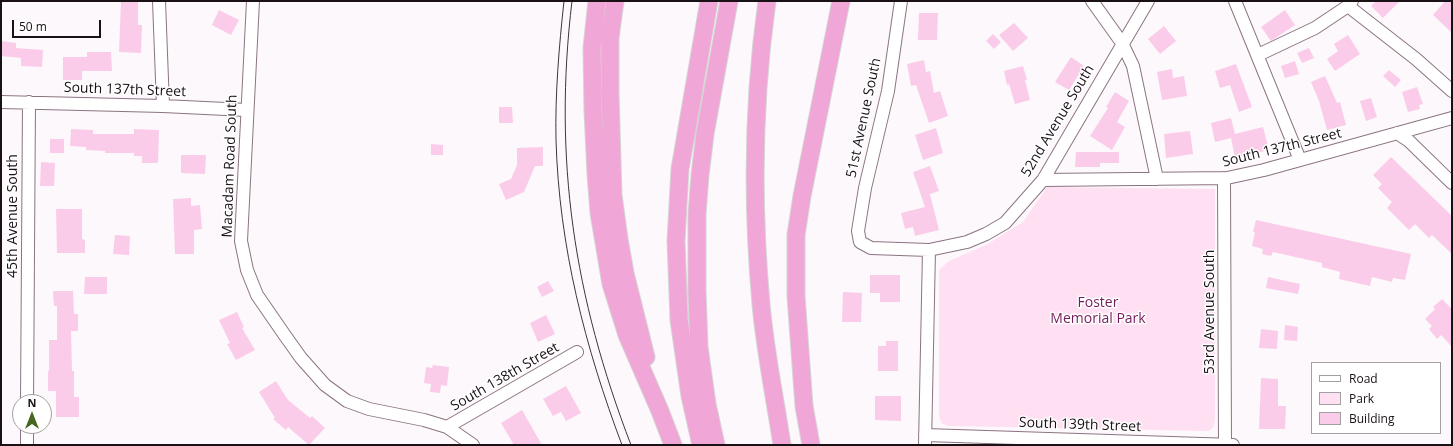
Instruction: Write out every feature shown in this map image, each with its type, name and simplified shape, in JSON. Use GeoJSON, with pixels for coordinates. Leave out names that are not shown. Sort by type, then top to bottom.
{"type":"FeatureCollection","features":[{"type":"Feature","properties":{"kind":"highway"},"geometry":{"type":"LineString","coordinates":[[597,1],[592,48],[593,95],[599,213],[611,284],[627,335],[673,445]]}},
{"type":"Feature","properties":{"kind":"highway"},"geometry":{"type":"LineString","coordinates":[[615,1],[610,38],[613,195],[625,273],[660,411]]}},
{"type":"Feature","properties":{"kind":"highway"},"geometry":{"type":"LineString","coordinates":[[701,445],[690,396],[679,320],[676,241],[680,169],[709,1]]}},
{"type":"Feature","properties":{"kind":"highway"},"geometry":{"type":"LineString","coordinates":[[716,445],[707,404],[699,347],[697,214],[700,175],[706,134],[729,1]]}},
{"type":"Feature","properties":{"kind":"highway"},"geometry":{"type":"LineString","coordinates":[[767,1],[763,30],[755,143],[756,213],[761,305],[782,445]]}},
{"type":"Feature","properties":{"kind":"highway"},"geometry":{"type":"LineString","coordinates":[[811,445],[804,406],[801,369],[796,296],[796,235],[802,196],[841,1]]}},
{"type":"Feature","properties":{"kind":"street"},"geometry":{"type":"LineString","coordinates":[[159,1],[163,106]]}},
{"type":"Feature","properties":{"kind":"street","name":"Macadam Road South"},"geometry":{"type":"LineString","coordinates":[[253,1],[241,241],[247,270],[257,295],[302,358],[325,385],[347,401],[369,409],[424,420],[447,427],[473,445]]}},
{"type":"Feature","properties":{"kind":"street","name":"51st Avenue South"},"geometry":{"type":"LineString","coordinates":[[901,1],[888,91],[865,188],[858,231],[860,242],[871,248],[929,250]]}},
{"type":"Feature","properties":{"kind":"street"},"geometry":{"type":"LineString","coordinates":[[1092,1],[1122,43],[1133,66],[1157,179]]}},
{"type":"Feature","properties":{"kind":"street","name":"52nd Avenue South"},"geometry":{"type":"LineString","coordinates":[[929,250],[967,242],[986,234],[1005,223],[1043,180],[1148,1]]}},
{"type":"Feature","properties":{"kind":"street"},"geometry":{"type":"LineString","coordinates":[[1235,1],[1300,160]]}},
{"type":"Feature","properties":{"kind":"street"},"geometry":{"type":"LineString","coordinates":[[1258,55],[1315,28],[1350,3],[1452,91]]}},
{"type":"Feature","properties":{"kind":"street","name":"South 137th Street"},"geometry":{"type":"LineString","coordinates":[[1,102],[163,106],[247,110]]}},
{"type":"Feature","properties":{"kind":"street","name":"45th Avenue South"},"geometry":{"type":"LineString","coordinates":[[27,394],[29,102]]}},
{"type":"Feature","properties":{"kind":"street","name":"South 137th Street"},"geometry":{"type":"LineString","coordinates":[[1043,180],[1224,178],[1264,170],[1452,118]]}},
{"type":"Feature","properties":{"kind":"street"},"geometry":{"type":"LineString","coordinates":[[1397,133],[1409,141],[1452,183]]}},
{"type":"Feature","properties":{"kind":"street","name":"53rd Avenue South"},"geometry":{"type":"LineString","coordinates":[[1224,178],[1225,445]]}},
{"type":"Feature","properties":{"kind":"street"},"geometry":{"type":"LineString","coordinates":[[925,440],[929,250]]}},
{"type":"Feature","properties":{"kind":"street","name":"South 138th Street"},"geometry":{"type":"LineString","coordinates":[[447,427],[577,352]]}},
{"type":"Feature","properties":{"kind":"street"},"geometry":{"type":"LineString","coordinates":[[27,434],[27,445]]}},
{"type":"Feature","properties":{"kind":"street","name":"South 139th Street"},"geometry":{"type":"LineString","coordinates":[[925,440],[1233,445]]}},
{"type":"Feature","properties":{"kind":"green space","name":"Foster Memorial Park"},"geometry":{"type":"Polygon","coordinates":[[[1047,187],[1215,189],[1215,417],[1214,426],[1209,431],[948,426],[941,423],[939,415],[939,270],[949,261],[986,245],[1023,222],[1047,187]]]}},
{"type":"Feature","properties":{"kind":"building"},"geometry":{"type":"Polygon","coordinates":[[[121,1],[138,1],[138,25],[142,25],[141,53],[119,52],[121,1]]]}},
{"type":"Feature","properties":{"kind":"building"},"geometry":{"type":"Polygon","coordinates":[[[1376,1],[1400,1],[1383,18],[1371,6],[1376,1]]]}},
{"type":"Feature","properties":{"kind":"building"},"geometry":{"type":"Polygon","coordinates":[[[1445,1],[1449,1],[1452,4],[1452,33],[1433,15],[1445,1]]]}},
{"type":"Feature","properties":{"kind":"building"},"geometry":{"type":"Polygon","coordinates":[[[219,10],[239,20],[231,35],[212,25],[219,10]]]}},
{"type":"Feature","properties":{"kind":"building"},"geometry":{"type":"Polygon","coordinates":[[[1285,10],[1295,25],[1271,41],[1261,27],[1285,10]]]}},
{"type":"Feature","properties":{"kind":"building"},"geometry":{"type":"Polygon","coordinates":[[[919,13],[938,13],[937,40],[918,40],[919,13]]]}},
{"type":"Feature","properties":{"kind":"building"},"geometry":{"type":"Polygon","coordinates":[[[1014,23],[1028,38],[1013,51],[999,35],[1014,23]]]}},
{"type":"Feature","properties":{"kind":"building"},"geometry":{"type":"Polygon","coordinates":[[[1164,26],[1176,41],[1160,54],[1148,39],[1164,26]]]}},
{"type":"Feature","properties":{"kind":"building"},"geometry":{"type":"Polygon","coordinates":[[[993,34],[1001,42],[994,49],[986,41],[993,34]]]}},
{"type":"Feature","properties":{"kind":"building"},"geometry":{"type":"Polygon","coordinates":[[[1348,35],[1360,54],[1335,71],[1327,59],[1338,51],[1334,44],[1348,35]]]}},
{"type":"Feature","properties":{"kind":"building"},"geometry":{"type":"Polygon","coordinates":[[[1,41],[16,43],[16,48],[43,50],[42,67],[21,66],[21,58],[1,56],[1,41]]]}},
{"type":"Feature","properties":{"kind":"building"},"geometry":{"type":"Polygon","coordinates":[[[1309,48],[1314,58],[1302,63],[1297,53],[1309,48]]]}},
{"type":"Feature","properties":{"kind":"building"},"geometry":{"type":"Polygon","coordinates":[[[87,52],[111,52],[112,71],[82,71],[82,80],[63,80],[63,57],[87,57],[87,52]]]}},
{"type":"Feature","properties":{"kind":"building"},"geometry":{"type":"Polygon","coordinates":[[[1071,57],[1084,66],[1069,90],[1055,82],[1071,57]]]}},
{"type":"Feature","properties":{"kind":"building"},"geometry":{"type":"Polygon","coordinates":[[[924,60],[926,72],[930,71],[934,93],[940,91],[948,116],[929,123],[916,85],[911,86],[907,64],[924,60]]]}},
{"type":"Feature","properties":{"kind":"building"},"geometry":{"type":"Polygon","coordinates":[[[1295,61],[1299,74],[1285,78],[1281,66],[1295,61]]]}},
{"type":"Feature","properties":{"kind":"building"},"geometry":{"type":"Polygon","coordinates":[[[1236,64],[1252,107],[1239,112],[1230,85],[1220,88],[1215,71],[1236,64]]]}},
{"type":"Feature","properties":{"kind":"building"},"geometry":{"type":"Polygon","coordinates":[[[1023,66],[1030,100],[1015,104],[1009,84],[1007,85],[1004,71],[1023,66]]]}},
{"type":"Feature","properties":{"kind":"building"},"geometry":{"type":"Polygon","coordinates":[[[1172,69],[1173,78],[1184,76],[1187,96],[1162,100],[1157,72],[1172,69]]]}},
{"type":"Feature","properties":{"kind":"building"},"geometry":{"type":"Polygon","coordinates":[[[1389,70],[1401,80],[1395,87],[1383,76],[1389,70]]]}},
{"type":"Feature","properties":{"kind":"building"},"geometry":{"type":"Polygon","coordinates":[[[1325,76],[1337,103],[1340,102],[1346,125],[1327,130],[1319,101],[1311,82],[1325,76]]]}},
{"type":"Feature","properties":{"kind":"building"},"geometry":{"type":"Polygon","coordinates":[[[1417,87],[1423,104],[1419,105],[1420,109],[1408,112],[1402,92],[1417,87]]]}},
{"type":"Feature","properties":{"kind":"building"},"geometry":{"type":"Polygon","coordinates":[[[1115,92],[1129,101],[1117,122],[1125,127],[1112,150],[1090,136],[1108,108],[1106,107],[1115,92]]]}},
{"type":"Feature","properties":{"kind":"building"},"geometry":{"type":"Polygon","coordinates":[[[1371,98],[1377,117],[1366,121],[1360,101],[1371,98]]]}},
{"type":"Feature","properties":{"kind":"building"},"geometry":{"type":"Polygon","coordinates":[[[499,107],[512,107],[513,123],[499,123],[499,107]]]}},
{"type":"Feature","properties":{"kind":"building"},"geometry":{"type":"Polygon","coordinates":[[[1231,118],[1235,134],[1263,127],[1269,150],[1235,158],[1231,138],[1215,142],[1211,123],[1231,118]]]}},
{"type":"Feature","properties":{"kind":"building"},"geometry":{"type":"Polygon","coordinates":[[[936,128],[943,153],[923,160],[915,135],[936,128]]]}},
{"type":"Feature","properties":{"kind":"building"},"geometry":{"type":"Polygon","coordinates":[[[71,129],[93,130],[93,134],[134,134],[134,129],[159,130],[158,163],[142,163],[142,156],[134,156],[134,153],[105,153],[105,151],[86,150],[86,147],[70,146],[71,129]]]}},
{"type":"Feature","properties":{"kind":"building"},"geometry":{"type":"Polygon","coordinates":[[[1190,131],[1193,154],[1166,158],[1164,134],[1190,131]]]}},
{"type":"Feature","properties":{"kind":"building"},"geometry":{"type":"Polygon","coordinates":[[[50,139],[64,139],[64,153],[50,153],[50,139]]]}},
{"type":"Feature","properties":{"kind":"building"},"geometry":{"type":"Polygon","coordinates":[[[431,144],[443,145],[443,155],[431,155],[431,144]]]}},
{"type":"Feature","properties":{"kind":"building"},"geometry":{"type":"Polygon","coordinates":[[[543,147],[543,166],[535,166],[524,192],[506,200],[499,184],[511,179],[517,165],[517,148],[543,147]]]}},
{"type":"Feature","properties":{"kind":"building"},"geometry":{"type":"Polygon","coordinates":[[[1076,152],[1119,152],[1119,163],[1100,163],[1100,167],[1075,167],[1076,152]]]}},
{"type":"Feature","properties":{"kind":"building"},"geometry":{"type":"Polygon","coordinates":[[[181,155],[206,155],[205,174],[181,173],[181,155]]]}},
{"type":"Feature","properties":{"kind":"building"},"geometry":{"type":"Polygon","coordinates":[[[1391,157],[1452,216],[1452,254],[1432,235],[1429,238],[1415,224],[1409,230],[1387,208],[1392,202],[1378,188],[1382,184],[1373,175],[1391,157]]]}},
{"type":"Feature","properties":{"kind":"building"},"geometry":{"type":"Polygon","coordinates":[[[41,162],[55,163],[54,186],[40,186],[41,162]]]}},
{"type":"Feature","properties":{"kind":"building"},"geometry":{"type":"Polygon","coordinates":[[[930,166],[939,191],[930,194],[939,230],[915,236],[913,227],[905,229],[901,213],[925,207],[913,172],[930,166]]]}},
{"type":"Feature","properties":{"kind":"building"},"geometry":{"type":"Polygon","coordinates":[[[191,198],[191,206],[200,205],[202,229],[194,230],[194,254],[175,254],[173,199],[191,198]]]}},
{"type":"Feature","properties":{"kind":"building"},"geometry":{"type":"Polygon","coordinates":[[[56,209],[82,209],[82,239],[85,240],[85,253],[57,253],[56,209]]]}},
{"type":"Feature","properties":{"kind":"building"},"geometry":{"type":"Polygon","coordinates":[[[1256,220],[1411,254],[1405,280],[1393,278],[1392,282],[1372,277],[1370,286],[1339,279],[1340,272],[1322,267],[1322,263],[1273,252],[1271,256],[1262,254],[1263,249],[1252,246],[1256,220]]]}},
{"type":"Feature","properties":{"kind":"building"},"geometry":{"type":"Polygon","coordinates":[[[115,235],[130,236],[129,255],[113,254],[115,235]]]}},
{"type":"Feature","properties":{"kind":"building"},"geometry":{"type":"Polygon","coordinates":[[[870,275],[900,275],[900,302],[880,302],[880,293],[870,293],[870,275]]]}},
{"type":"Feature","properties":{"kind":"building"},"geometry":{"type":"Polygon","coordinates":[[[85,277],[107,277],[107,294],[84,294],[85,277]]]}},
{"type":"Feature","properties":{"kind":"building"},"geometry":{"type":"Polygon","coordinates":[[[1268,277],[1300,284],[1298,294],[1266,288],[1268,277]]]}},
{"type":"Feature","properties":{"kind":"building"},"geometry":{"type":"Polygon","coordinates":[[[548,281],[554,291],[542,297],[537,287],[548,281]]]}},
{"type":"Feature","properties":{"kind":"building"},"geometry":{"type":"Polygon","coordinates":[[[53,291],[73,291],[74,314],[78,314],[78,331],[71,331],[74,397],[79,397],[79,417],[56,417],[56,391],[48,391],[49,340],[57,340],[57,306],[54,306],[53,291]]]}},
{"type":"Feature","properties":{"kind":"building"},"geometry":{"type":"Polygon","coordinates":[[[843,292],[862,293],[861,322],[842,322],[843,292]]]}},
{"type":"Feature","properties":{"kind":"building"},"geometry":{"type":"Polygon","coordinates":[[[1442,299],[1452,309],[1452,347],[1441,335],[1437,339],[1429,329],[1432,326],[1425,319],[1435,309],[1433,307],[1442,299]]]}},
{"type":"Feature","properties":{"kind":"building"},"geometry":{"type":"Polygon","coordinates":[[[237,312],[244,327],[242,328],[255,350],[236,360],[227,344],[230,343],[219,320],[237,312]]]}},
{"type":"Feature","properties":{"kind":"building"},"geometry":{"type":"Polygon","coordinates":[[[546,315],[555,334],[538,342],[530,323],[546,315]]]}},
{"type":"Feature","properties":{"kind":"building"},"geometry":{"type":"Polygon","coordinates":[[[1285,325],[1298,327],[1297,341],[1284,340],[1285,325]]]}},
{"type":"Feature","properties":{"kind":"building"},"geometry":{"type":"Polygon","coordinates":[[[1261,329],[1278,331],[1277,349],[1259,348],[1261,329]]]}},
{"type":"Feature","properties":{"kind":"building"},"geometry":{"type":"Polygon","coordinates":[[[886,341],[898,341],[898,371],[878,371],[878,346],[886,346],[886,341]]]}},
{"type":"Feature","properties":{"kind":"building"},"geometry":{"type":"Polygon","coordinates":[[[433,365],[449,367],[447,386],[441,385],[440,393],[430,392],[431,384],[424,383],[426,367],[432,368],[433,365]]]}},
{"type":"Feature","properties":{"kind":"building"},"geometry":{"type":"Polygon","coordinates":[[[1261,378],[1278,379],[1278,406],[1286,406],[1285,429],[1259,429],[1261,378]]]}},
{"type":"Feature","properties":{"kind":"building"},"geometry":{"type":"Polygon","coordinates":[[[276,381],[288,400],[310,418],[312,416],[325,428],[309,445],[288,427],[286,430],[273,419],[275,418],[259,392],[276,381]]]}},
{"type":"Feature","properties":{"kind":"building"},"geometry":{"type":"Polygon","coordinates":[[[566,386],[581,413],[566,421],[561,412],[553,416],[543,399],[566,386]]]}},
{"type":"Feature","properties":{"kind":"building"},"geometry":{"type":"Polygon","coordinates":[[[875,396],[901,396],[901,421],[875,420],[875,396]]]}},
{"type":"Feature","properties":{"kind":"building"},"geometry":{"type":"Polygon","coordinates":[[[522,410],[542,445],[514,445],[501,423],[522,410]]]}},
{"type":"Feature","properties":{"kind":"tram line"},"geometry":{"type":"LineString","coordinates":[[564,1],[560,36],[556,105],[558,180],[562,219],[576,296],[596,371],[622,445]]}},
{"type":"Feature","properties":{"kind":"tram line"},"geometry":{"type":"LineString","coordinates":[[572,1],[567,59],[565,116],[567,172],[573,227],[582,281],[595,335],[611,390],[631,445]]}}]}
